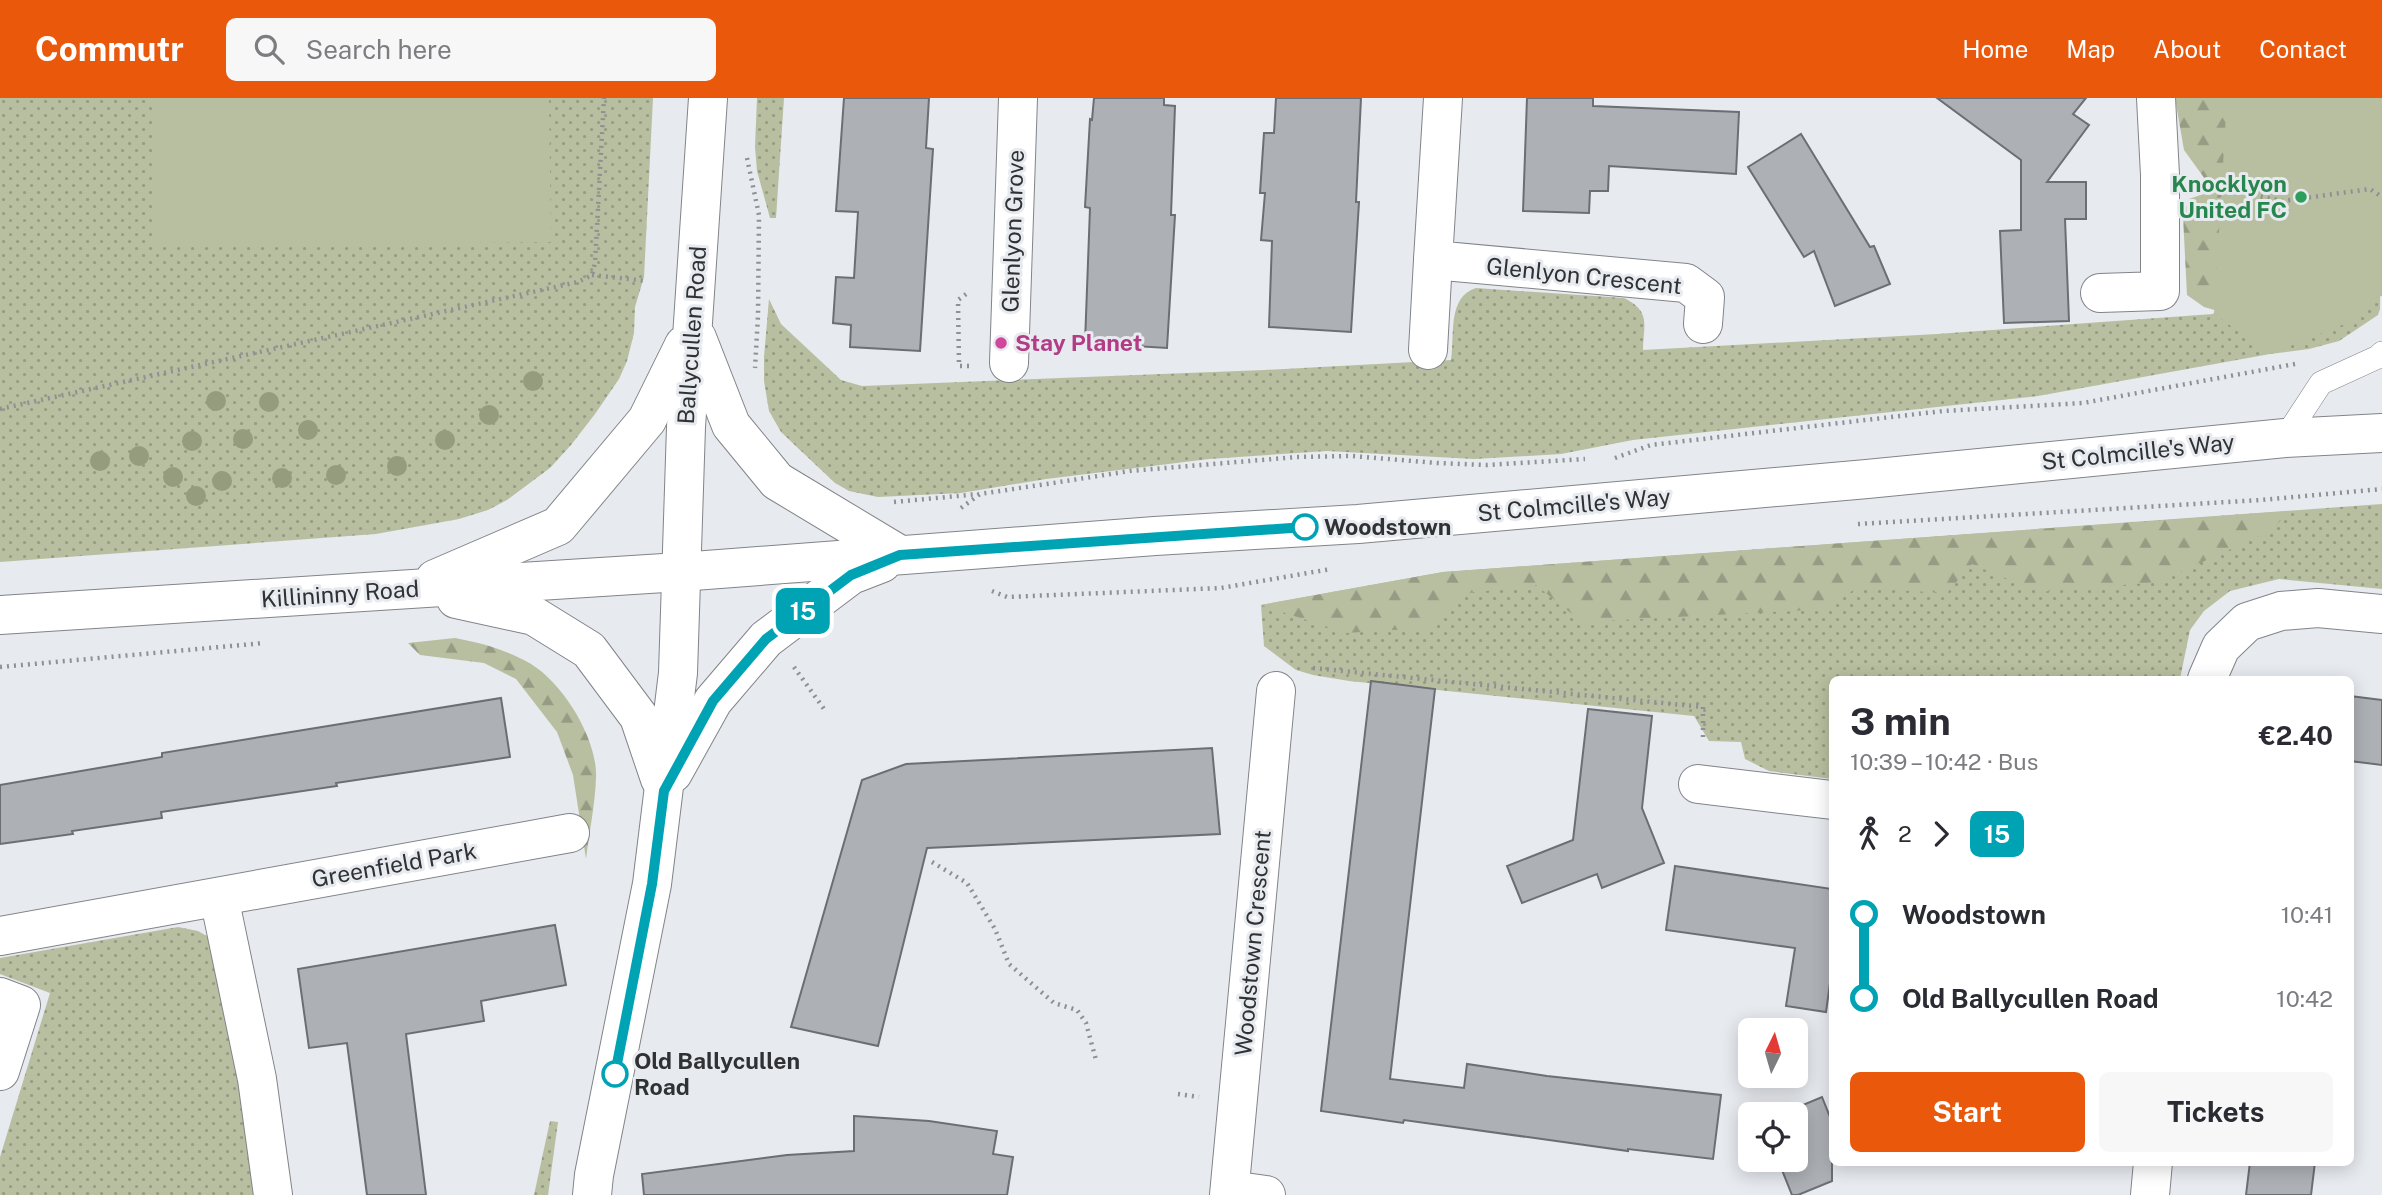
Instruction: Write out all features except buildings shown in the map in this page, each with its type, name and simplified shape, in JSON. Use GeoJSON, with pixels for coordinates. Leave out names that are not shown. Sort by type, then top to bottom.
{"type":"FeatureCollection","features":[{"type":"Feature","properties":{"kind":"street","name":"Ballycullen Road"},"geometry":{"type":"LineString","coordinates":[[680,572],[686,427],[708,98]]}},
{"type":"Feature","properties":{"kind":"street","name":"Glenlyon Grove"},"geometry":{"type":"LineString","coordinates":[[1009,363],[1018,98]]}},
{"type":"Feature","properties":{"kind":"street"},"geometry":{"type":"LineString","coordinates":[[1428,350],[1443,98]]}},
{"type":"Feature","properties":{"kind":"street"},"geometry":{"type":"LineString","coordinates":[[2100,293],[2160,291],[2160,175],[2155,98]]}},
{"type":"Feature","properties":{"kind":"street","name":"Glenlyon Crescent"},"geometry":{"type":"LineString","coordinates":[[1433,260],[1686,283],[1705,297],[1703,324]]}},
{"type":"Feature","properties":{"kind":"street"},"geometry":{"type":"LineString","coordinates":[[693,327],[731,425],[777,481],[900,555]]}},
{"type":"Feature","properties":{"kind":"street"},"geometry":{"type":"LineString","coordinates":[[410,589],[558,526],[647,420],[693,327]]}},
{"type":"Feature","properties":{"kind":"street","name":"St Colmcille's Way"},"geometry":{"type":"LineString","coordinates":[[680,572],[1372,523],[2285,438],[2382,433]]}},
{"type":"Feature","properties":{"kind":"street"},"geometry":{"type":"LineString","coordinates":[[664,791],[713,701],[766,639],[851,575],[900,555]]}},
{"type":"Feature","properties":{"kind":"street"},"geometry":{"type":"LineString","coordinates":[[592,1195],[593,1175],[652,884],[678,673],[680,572]]}},
{"type":"Feature","properties":{"kind":"street","name":"Killininny Road"},"geometry":{"type":"LineString","coordinates":[[0,615],[680,572]]}},
{"type":"Feature","properties":{"kind":"street"},"geometry":{"type":"LineString","coordinates":[[410,589],[534,616],[589,650],[639,717],[664,791]]}},
{"type":"Feature","properties":{"kind":"street"},"geometry":{"type":"LineString","coordinates":[[2208,676],[2221,647],[2247,622],[2281,611],[2318,608],[2382,614]]}},
{"type":"Feature","properties":{"kind":"street","name":"Woodstown Crescent"},"geometry":{"type":"LineString","coordinates":[[1242,1194],[1276,691]]}},
{"type":"Feature","properties":{"kind":"street"},"geometry":{"type":"LineString","coordinates":[[1698,784],[1829,800]]}},
{"type":"Feature","properties":{"kind":"street","name":"Greenfield Park"},"geometry":{"type":"LineString","coordinates":[[0,936],[570,833]]}},
{"type":"Feature","properties":{"kind":"street"},"geometry":{"type":"LineString","coordinates":[[219,897],[257,1079],[273,1195]]}},
{"type":"Feature","properties":{"kind":"street"},"geometry":{"type":"LineString","coordinates":[[0,997],[21,1005],[0,1070]]}},
{"type":"Feature","properties":{"kind":"street"},"geometry":{"type":"LineString","coordinates":[[2150,1195],[2154,1166]]}},
{"type":"Feature","properties":{"kind":"lane"},"geometry":{"type":"LineString","coordinates":[[2285,438],[2320,383],[2382,353]]}},
{"type":"Feature","properties":{"kind":"path"},"geometry":{"type":"LineString","coordinates":[[592,275],[595,263],[604,98]]}},
{"type":"Feature","properties":{"kind":"path"},"geometry":{"type":"LineString","coordinates":[[746,152],[759,215],[758,316],[754,372]]}},
{"type":"Feature","properties":{"kind":"path"},"geometry":{"type":"LineString","coordinates":[[2160,175],[2283,201],[2370,189],[2382,197]]}},
{"type":"Feature","properties":{"kind":"path"},"geometry":{"type":"LineString","coordinates":[[0,409],[578,282],[592,275],[646,281]]}},
{"type":"Feature","properties":{"kind":"path"},"geometry":{"type":"LineString","coordinates":[[1603,458],[1616,458],[1651,445],[1943,411],[2083,403],[2308,362]]}},
{"type":"Feature","properties":{"kind":"path"},"geometry":{"type":"LineString","coordinates":[[882,502],[980,494],[1130,471],[1297,457],[1352,456],[1488,465],[1590,459]]}},
{"type":"Feature","properties":{"kind":"path"},"geometry":{"type":"LineString","coordinates":[[960,509],[980,494]]}},
{"type":"Feature","properties":{"kind":"path"},"geometry":{"type":"LineString","coordinates":[[0,667],[273,642]]}},
{"type":"Feature","properties":{"kind":"path"},"geometry":{"type":"LineString","coordinates":[[789,661],[824,709]]}},
{"type":"Feature","properties":{"kind":"path"},"geometry":{"type":"LineString","coordinates":[[1313,668],[1703,707],[1703,737]]}},
{"type":"Feature","properties":{"kind":"path"},"geometry":{"type":"LineString","coordinates":[[932,862],[967,883],[995,929],[1009,964],[1054,1003],[1077,1010],[1086,1023],[1096,1060]]}},
{"type":"Feature","properties":{"kind":"path"},"geometry":{"type":"LineString","coordinates":[[1178,1094],[1190,1096]]}},
{"type":"Feature","properties":{"kind":"green space"},"geometry":{"type":"Polygon","coordinates":[[[0,98],[653,98],[644,277],[635,307],[634,333],[627,361],[619,379],[595,414],[550,468],[507,500],[488,510],[459,519],[376,534],[0,562],[0,98]]]}},
{"type":"Feature","properties":{"kind":"green space"},"geometry":{"type":"Polygon","coordinates":[[[152,98],[549,98],[551,242],[154,247],[152,98]]]}},
{"type":"Feature","properties":{"kind":"green space"},"geometry":{"type":"Polygon","coordinates":[[[757,98],[784,98],[776,218],[770,218],[757,171],[757,98]]]}},
{"type":"Feature","properties":{"kind":"green space"},"geometry":{"type":"Polygon","coordinates":[[[2175,98],[2273,98],[2225,313],[2204,307],[2187,295],[2183,216],[2189,199],[2215,190],[2184,150],[2175,98]]]}},
{"type":"Feature","properties":{"kind":"green space","name":"Knocklyon United FC"},"geometry":{"type":"Polygon","coordinates":[[[2227,98],[2382,98],[2382,296],[2375,297],[2352,321],[2270,354],[2214,314],[2227,98]]]}},
{"type":"Feature","properties":{"kind":"green space"},"geometry":{"type":"Polygon","coordinates":[[[2382,98],[2380,309],[2378,315],[2339,341],[2309,349],[2038,396],[1633,440],[1561,454],[1474,459],[1327,451],[1209,459],[1046,479],[961,493],[878,497],[849,491],[835,483],[781,432],[769,411],[764,381],[764,357],[769,299],[781,324],[841,380],[862,386],[1451,360],[1456,308],[1467,293],[1476,288],[1624,298],[1633,303],[1642,314],[1643,350],[1937,334],[2213,314],[2382,98]]]}},
{"type":"Feature","properties":{"kind":"green space"},"geometry":{"type":"Polygon","coordinates":[[[2382,504],[2382,589],[2279,579],[2230,591],[2204,611],[2190,630],[2181,676],[1829,676],[1829,779],[1769,771],[1745,759],[1741,742],[1709,741],[1694,716],[1349,681],[1296,670],[1264,646],[1261,605],[1443,572],[2382,504]]]}},
{"type":"Feature","properties":{"kind":"green space"},"geometry":{"type":"Polygon","coordinates":[[[2290,511],[2271,531],[2158,582],[2039,592],[1972,564],[1947,593],[1856,588],[1828,609],[1582,622],[1536,585],[1461,594],[1426,628],[1346,633],[1261,605],[1443,572],[2290,511]]]}},
{"type":"Feature","properties":{"kind":"green space"},"geometry":{"type":"Polygon","coordinates":[[[455,638],[494,648],[531,664],[555,685],[577,714],[591,747],[596,778],[586,859],[573,775],[557,732],[516,679],[484,663],[420,655],[408,643],[455,638]]]}},
{"type":"Feature","properties":{"kind":"green space"},"geometry":{"type":"Polygon","coordinates":[[[178,927],[198,931],[212,939],[246,1109],[254,1195],[0,1195],[0,1157],[50,993],[0,974],[0,958],[178,927]]]}},
{"type":"Feature","properties":{"kind":"green space"},"geometry":{"type":"Polygon","coordinates":[[[550,1121],[558,1122],[548,1195],[534,1195],[550,1121]]]}},
{"type":"Feature","properties":{"kind":"bus line","name":"15"},"geometry":{"type":"LineString","coordinates":[[615,1074],[652,884],[664,791],[713,701],[766,639],[851,575],[900,555],[1305,527]]}},
{"type":"Feature","properties":{"kind":"place","name":"Knocklyon United FC"},"geometry":{"type":"Point","coordinates":[2301,197]}},
{"type":"Feature","properties":{"kind":"place","name":"Stay Planet"},"geometry":{"type":"Point","coordinates":[1001,343]}},
{"type":"Feature","properties":{"kind":"place","name":"Woodstown"},"geometry":{"type":"Point","coordinates":[1305,527]}},
{"type":"Feature","properties":{"kind":"place","name":"Old Ballycullen Road"},"geometry":{"type":"Point","coordinates":[615,1074]}}]}
